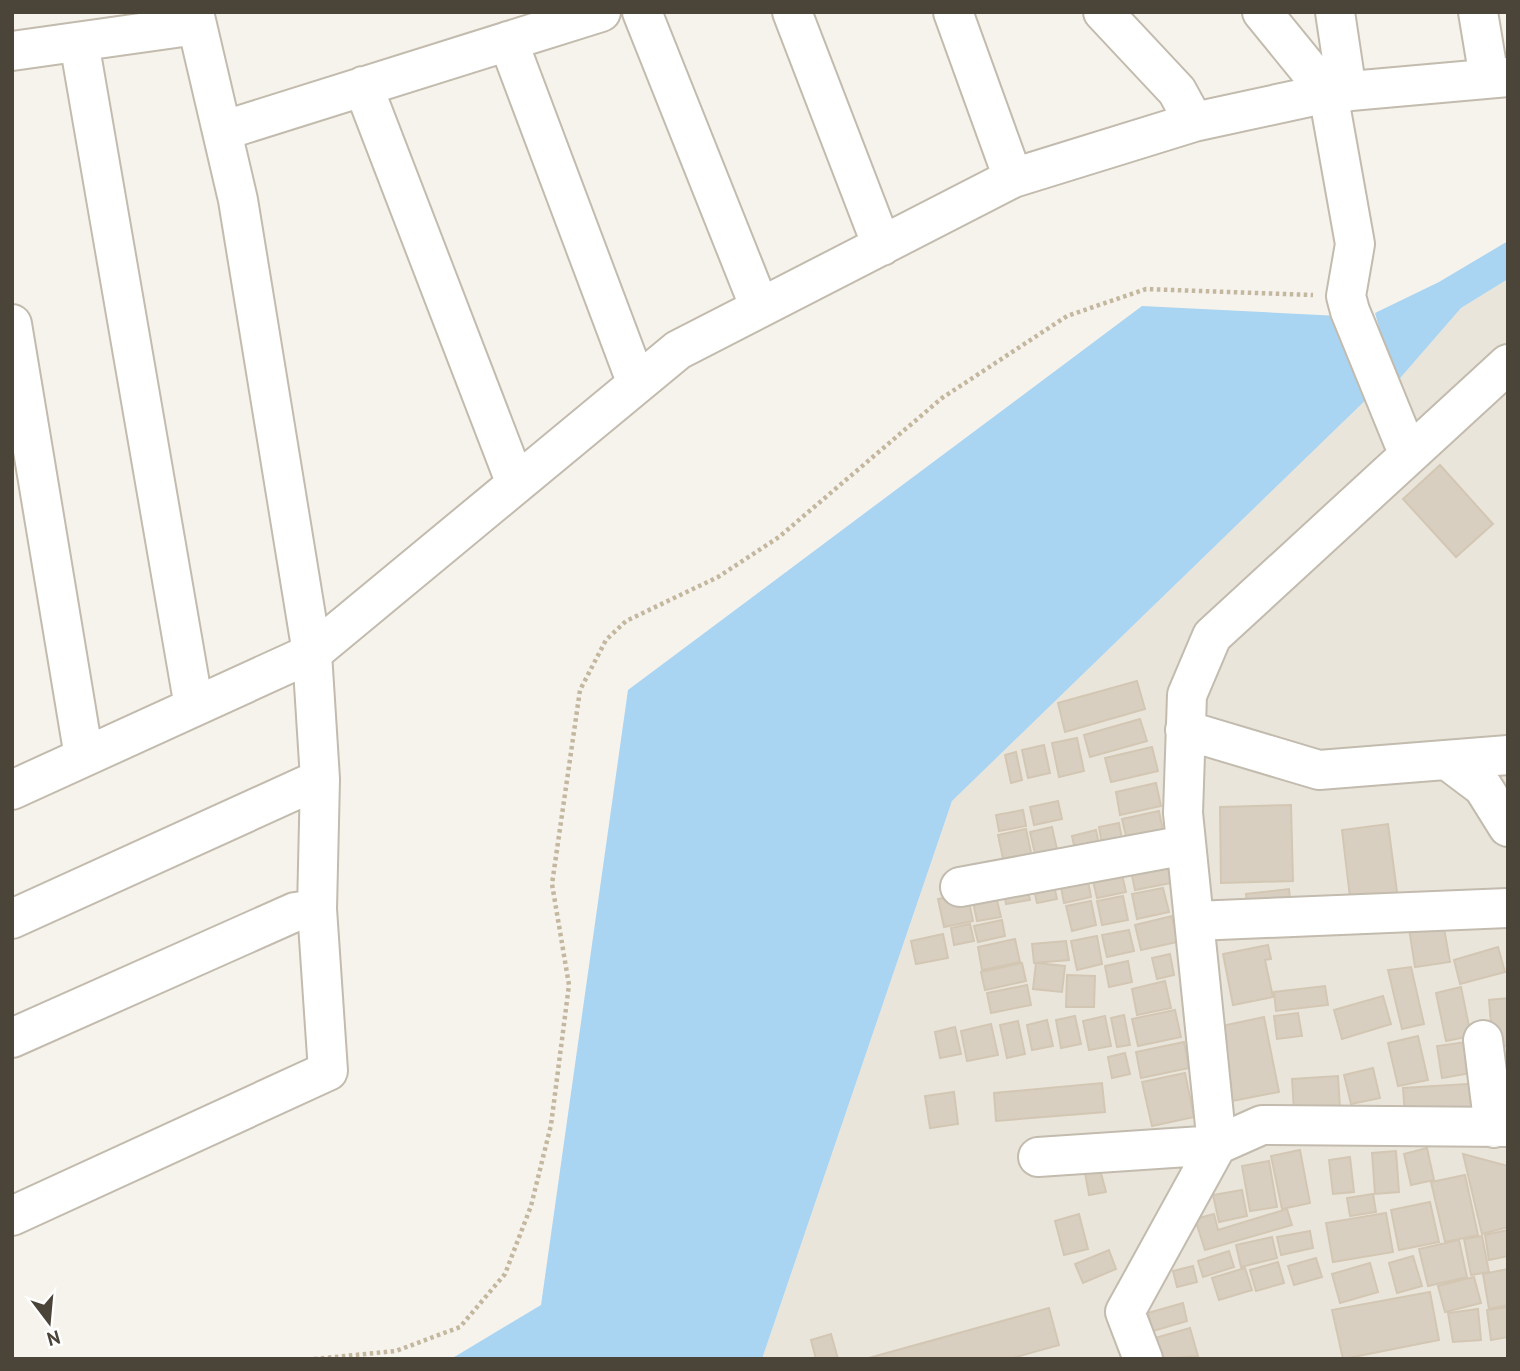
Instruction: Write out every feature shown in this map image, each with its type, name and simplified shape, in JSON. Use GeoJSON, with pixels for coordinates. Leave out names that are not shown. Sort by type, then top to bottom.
{"type":"FeatureCollection","features":[{"type":"Feature","properties":{"kind":"street"},"geometry":{"type":"LineString","coordinates":[[222,131],[601,12]]}},
{"type":"Feature","properties":{"kind":"street"},"geometry":{"type":"LineString","coordinates":[[642,12],[760,308]]}},
{"type":"Feature","properties":{"kind":"street"},"geometry":{"type":"LineString","coordinates":[[792,12],[882,246]]}},
{"type":"Feature","properties":{"kind":"street"},"geometry":{"type":"LineString","coordinates":[[954,12],[1013,178]]}},
{"type":"Feature","properties":{"kind":"street"},"geometry":{"type":"LineString","coordinates":[[1103,12],[1177,91],[1194,122]]}},
{"type":"Feature","properties":{"kind":"street"},"geometry":{"type":"LineString","coordinates":[[1262,12],[1337,92]]}},
{"type":"Feature","properties":{"kind":"street"},"geometry":{"type":"LineString","coordinates":[[1335,12],[1337,92],[1356,244],[1348,303],[1408,453]]}},
{"type":"Feature","properties":{"kind":"street"},"geometry":{"type":"LineString","coordinates":[[12,790],[312,653],[678,350],[1013,178],[1194,122],[1337,92],[1498,78],[1478,12]]}},
{"type":"Feature","properties":{"kind":"street"},"geometry":{"type":"LineString","coordinates":[[12,51],[79,42],[196,18],[238,200],[312,653],[320,779],[317,909],[328,1071],[12,1216]]}},
{"type":"Feature","properties":{"kind":"street"},"geometry":{"type":"LineString","coordinates":[[509,41],[637,384]]}},
{"type":"Feature","properties":{"kind":"street"},"geometry":{"type":"LineString","coordinates":[[79,42],[194,707]]}},
{"type":"Feature","properties":{"kind":"street"},"geometry":{"type":"LineString","coordinates":[[363,86],[516,484]]}},
{"type":"Feature","properties":{"kind":"street"},"geometry":{"type":"LineString","coordinates":[[12,324],[84,757]]}},
{"type":"Feature","properties":{"kind":"street"},"geometry":{"type":"LineString","coordinates":[[1143,1359],[1125,1312],[1217,1145],[1182,813],[1186,695],[1212,636],[1408,453],[1508,364]]}},
{"type":"Feature","properties":{"kind":"street"},"geometry":{"type":"LineString","coordinates":[[1185,730],[1319,770],[1508,755]]}},
{"type":"Feature","properties":{"kind":"street"},"geometry":{"type":"LineString","coordinates":[[1447,760],[1483,787],[1508,827]]}},
{"type":"Feature","properties":{"kind":"street"},"geometry":{"type":"LineString","coordinates":[[12,919],[320,779]]}},
{"type":"Feature","properties":{"kind":"street"},"geometry":{"type":"LineString","coordinates":[[960,887],[1186,845]]}},
{"type":"Feature","properties":{"kind":"street"},"geometry":{"type":"LineString","coordinates":[[1195,921],[1508,908]]}},
{"type":"Feature","properties":{"kind":"street"},"geometry":{"type":"LineString","coordinates":[[12,1038],[295,912],[317,909]]}},
{"type":"Feature","properties":{"kind":"street"},"geometry":{"type":"LineString","coordinates":[[1038,1157],[1217,1145],[1262,1125],[1501,1128],[1483,1040]]}},
{"type":"Feature","properties":{"kind":"path"},"geometry":{"type":"LineString","coordinates":[[314,1359],[396,1351],[460,1327],[505,1274],[531,1206],[551,1125],[569,985],[552,884],[580,690],[606,640],[626,621],[718,578],[779,537],[942,398],[1068,316],[1146,289],[1348,303]]}},
{"type":"Feature","properties":{"kind":"shaded area"},"geometry":{"type":"Polygon","coordinates":[[[1508,279],[1508,1359],[762,1359],[952,801],[1374,392],[1395,384],[1461,308],[1508,279]]]}},
{"type":"Feature","properties":{"kind":"water"},"geometry":{"type":"Polygon","coordinates":[[[1508,241],[1508,279],[1461,308],[1395,384],[1375,313],[1439,282],[1508,241]]]}},
{"type":"Feature","properties":{"kind":"water"},"geometry":{"type":"Polygon","coordinates":[[[1142,306],[1339,316],[1374,392],[952,801],[762,1359],[451,1359],[541,1305],[628,690],[1142,306]]]}},
{"type":"Feature","properties":{"kind":"building"},"geometry":{"type":"Polygon","coordinates":[[[1440,465],[1493,524],[1456,557],[1403,499],[1440,465]]]}},
{"type":"Feature","properties":{"kind":"building"},"geometry":{"type":"Polygon","coordinates":[[[1137,681],[1145,709],[1065,732],[1058,703],[1137,681]]]}},
{"type":"Feature","properties":{"kind":"building"},"geometry":{"type":"Polygon","coordinates":[[[1140,719],[1147,741],[1090,757],[1084,735],[1140,719]]]}},
{"type":"Feature","properties":{"kind":"building"},"geometry":{"type":"Polygon","coordinates":[[[1077,738],[1084,771],[1059,777],[1052,743],[1077,738]]]}},
{"type":"Feature","properties":{"kind":"building"},"geometry":{"type":"Polygon","coordinates":[[[1044,745],[1050,773],[1028,778],[1022,750],[1044,745]]]}},
{"type":"Feature","properties":{"kind":"building"},"geometry":{"type":"Polygon","coordinates":[[[1152,747],[1158,771],[1111,782],[1105,758],[1152,747]]]}},
{"type":"Feature","properties":{"kind":"building"},"geometry":{"type":"Polygon","coordinates":[[[1016,752],[1022,780],[1011,783],[1005,755],[1016,752]]]}},
{"type":"Feature","properties":{"kind":"building"},"geometry":{"type":"Polygon","coordinates":[[[1156,783],[1161,806],[1120,815],[1116,792],[1156,783]]]}},
{"type":"Feature","properties":{"kind":"building"},"geometry":{"type":"Polygon","coordinates":[[[1058,801],[1062,819],[1034,825],[1030,807],[1058,801]]]}},
{"type":"Feature","properties":{"kind":"building"},"geometry":{"type":"Polygon","coordinates":[[[1291,805],[1293,881],[1221,883],[1220,807],[1291,805]]]}},
{"type":"Feature","properties":{"kind":"building"},"geometry":{"type":"Polygon","coordinates":[[[1023,810],[1026,826],[999,831],[996,815],[1023,810]]]}},
{"type":"Feature","properties":{"kind":"building"},"geometry":{"type":"Polygon","coordinates":[[[1159,811],[1165,841],[1129,849],[1122,819],[1159,811]]]}},
{"type":"Feature","properties":{"kind":"building"},"geometry":{"type":"Polygon","coordinates":[[[1119,823],[1123,845],[1103,850],[1099,827],[1119,823]]]}},
{"type":"Feature","properties":{"kind":"building"},"geometry":{"type":"Polygon","coordinates":[[[1388,824],[1399,907],[1352,914],[1342,830],[1388,824]]]}},
{"type":"Feature","properties":{"kind":"building"},"geometry":{"type":"Polygon","coordinates":[[[1052,827],[1060,863],[1038,867],[1030,832],[1052,827]]]}},
{"type":"Feature","properties":{"kind":"building"},"geometry":{"type":"Polygon","coordinates":[[[1026,829],[1033,862],[1005,868],[998,835],[1026,829]]]}},
{"type":"Feature","properties":{"kind":"building"},"geometry":{"type":"Polygon","coordinates":[[[1096,830],[1100,850],[1076,855],[1072,836],[1096,830]]]}},
{"type":"Feature","properties":{"kind":"building"},"geometry":{"type":"Polygon","coordinates":[[[1166,858],[1171,883],[1135,890],[1130,866],[1166,858]]]}},
{"type":"Feature","properties":{"kind":"building"},"geometry":{"type":"Polygon","coordinates":[[[1121,870],[1126,892],[1097,898],[1092,876],[1121,870]]]}},
{"type":"Feature","properties":{"kind":"building"},"geometry":{"type":"Polygon","coordinates":[[[1087,876],[1091,897],[1064,903],[1060,882],[1087,876]]]}},
{"type":"Feature","properties":{"kind":"building"},"geometry":{"type":"Polygon","coordinates":[[[1053,881],[1057,899],[1037,903],[1033,885],[1053,881]]]}},
{"type":"Feature","properties":{"kind":"building"},"geometry":{"type":"Polygon","coordinates":[[[1026,882],[1030,900],[1006,904],[1003,887],[1026,882]]]}},
{"type":"Feature","properties":{"kind":"building"},"geometry":{"type":"Polygon","coordinates":[[[1163,888],[1169,912],[1137,919],[1132,894],[1163,888]]]}},
{"type":"Feature","properties":{"kind":"building"},"geometry":{"type":"Polygon","coordinates":[[[1289,889],[1291,908],[1248,913],[1246,894],[1289,889]]]}},
{"type":"Feature","properties":{"kind":"building"},"geometry":{"type":"Polygon","coordinates":[[[995,892],[1001,917],[977,921],[972,897],[995,892]]]}},
{"type":"Feature","properties":{"kind":"building"},"geometry":{"type":"Polygon","coordinates":[[[967,893],[973,921],[944,927],[938,899],[967,893]]]}},
{"type":"Feature","properties":{"kind":"building"},"geometry":{"type":"Polygon","coordinates":[[[1123,896],[1128,920],[1102,925],[1097,901],[1123,896]]]}},
{"type":"Feature","properties":{"kind":"building"},"geometry":{"type":"Polygon","coordinates":[[[1091,901],[1096,925],[1072,931],[1066,906],[1091,901]]]}},
{"type":"Feature","properties":{"kind":"building"},"geometry":{"type":"Polygon","coordinates":[[[1172,916],[1177,942],[1141,950],[1135,925],[1172,916]]]}},
{"type":"Feature","properties":{"kind":"building"},"geometry":{"type":"Polygon","coordinates":[[[1442,917],[1450,962],[1415,967],[1408,922],[1442,917]]]}},
{"type":"Feature","properties":{"kind":"building"},"geometry":{"type":"Polygon","coordinates":[[[1002,920],[1005,936],[978,942],[974,926],[1002,920]]]}},
{"type":"Feature","properties":{"kind":"building"},"geometry":{"type":"Polygon","coordinates":[[[970,924],[974,941],[954,945],[951,928],[970,924]]]}},
{"type":"Feature","properties":{"kind":"building"},"geometry":{"type":"Polygon","coordinates":[[[1129,930],[1134,951],[1107,957],[1102,935],[1129,930]]]}},
{"type":"Feature","properties":{"kind":"building"},"geometry":{"type":"Polygon","coordinates":[[[943,934],[948,958],[916,964],[911,941],[943,934]]]}},
{"type":"Feature","properties":{"kind":"building"},"geometry":{"type":"Polygon","coordinates":[[[1097,936],[1102,964],[1077,970],[1071,941],[1097,936]]]}},
{"type":"Feature","properties":{"kind":"building"},"geometry":{"type":"Polygon","coordinates":[[[1015,939],[1020,962],[982,970],[978,947],[1015,939]]]}},
{"type":"Feature","properties":{"kind":"building"},"geometry":{"type":"Polygon","coordinates":[[[1066,941],[1069,960],[1034,963],[1032,944],[1066,941]]]}},
{"type":"Feature","properties":{"kind":"building"},"geometry":{"type":"Polygon","coordinates":[[[1268,945],[1271,959],[1265,960],[1273,997],[1233,1005],[1223,954],[1268,945]]]}},
{"type":"Feature","properties":{"kind":"building"},"geometry":{"type":"Polygon","coordinates":[[[1498,947],[1505,972],[1460,984],[1454,960],[1498,947]]]}},
{"type":"Feature","properties":{"kind":"building"},"geometry":{"type":"Polygon","coordinates":[[[1170,954],[1174,975],[1157,979],[1152,958],[1170,954]]]}},
{"type":"Feature","properties":{"kind":"building"},"geometry":{"type":"Polygon","coordinates":[[[1128,961],[1132,982],[1109,987],[1105,966],[1128,961]]]}},
{"type":"Feature","properties":{"kind":"building"},"geometry":{"type":"Polygon","coordinates":[[[1022,963],[1026,981],[985,990],[981,972],[1022,963]]]}},
{"type":"Feature","properties":{"kind":"building"},"geometry":{"type":"Polygon","coordinates":[[[1036,963],[1065,966],[1062,992],[1033,989],[1036,963]]]}},
{"type":"Feature","properties":{"kind":"building"},"geometry":{"type":"Polygon","coordinates":[[[1411,967],[1424,1024],[1402,1029],[1388,970],[1411,967]]]}},
{"type":"Feature","properties":{"kind":"building"},"geometry":{"type":"Polygon","coordinates":[[[1067,975],[1095,976],[1094,1007],[1066,1007],[1067,975]]]}},
{"type":"Feature","properties":{"kind":"building"},"geometry":{"type":"Polygon","coordinates":[[[1165,981],[1171,1008],[1137,1015],[1132,989],[1165,981]]]}},
{"type":"Feature","properties":{"kind":"building"},"geometry":{"type":"Polygon","coordinates":[[[1027,985],[1031,1005],[991,1013],[987,993],[1027,985]]]}},
{"type":"Feature","properties":{"kind":"building"},"geometry":{"type":"Polygon","coordinates":[[[1325,986],[1328,1005],[1276,1011],[1274,992],[1325,986]]]}},
{"type":"Feature","properties":{"kind":"building"},"geometry":{"type":"Polygon","coordinates":[[[1461,987],[1471,1036],[1446,1041],[1436,993],[1461,987]]]}},
{"type":"Feature","properties":{"kind":"building"},"geometry":{"type":"Polygon","coordinates":[[[1383,996],[1391,1024],[1342,1039],[1334,1010],[1383,996]]]}},
{"type":"Feature","properties":{"kind":"building"},"geometry":{"type":"Polygon","coordinates":[[[1508,998],[1508,1046],[1493,1047],[1489,1000],[1508,998]]]}},
{"type":"Feature","properties":{"kind":"building"},"geometry":{"type":"Polygon","coordinates":[[[1175,1010],[1181,1037],[1138,1046],[1132,1019],[1175,1010]]]}},
{"type":"Feature","properties":{"kind":"building"},"geometry":{"type":"Polygon","coordinates":[[[1298,1013],[1302,1036],[1277,1039],[1274,1016],[1298,1013]]]}},
{"type":"Feature","properties":{"kind":"building"},"geometry":{"type":"Polygon","coordinates":[[[1124,1015],[1130,1045],[1117,1047],[1111,1018],[1124,1015]]]}},
{"type":"Feature","properties":{"kind":"building"},"geometry":{"type":"Polygon","coordinates":[[[1075,1016],[1081,1044],[1061,1048],[1056,1020],[1075,1016]]]}},
{"type":"Feature","properties":{"kind":"building"},"geometry":{"type":"Polygon","coordinates":[[[1105,1016],[1111,1046],[1089,1050],[1083,1021],[1105,1016]]]}},
{"type":"Feature","properties":{"kind":"building"},"geometry":{"type":"Polygon","coordinates":[[[1264,1017],[1279,1092],[1232,1101],[1217,1027],[1264,1017]]]}},
{"type":"Feature","properties":{"kind":"building"},"geometry":{"type":"Polygon","coordinates":[[[1047,1020],[1053,1046],[1032,1050],[1027,1025],[1047,1020]]]}},
{"type":"Feature","properties":{"kind":"building"},"geometry":{"type":"Polygon","coordinates":[[[1018,1021],[1025,1054],[1007,1058],[1000,1025],[1018,1021]]]}},
{"type":"Feature","properties":{"kind":"building"},"geometry":{"type":"Polygon","coordinates":[[[991,1024],[998,1055],[967,1061],[961,1031],[991,1024]]]}},
{"type":"Feature","properties":{"kind":"building"},"geometry":{"type":"Polygon","coordinates":[[[955,1027],[961,1054],[940,1058],[935,1032],[955,1027]]]}},
{"type":"Feature","properties":{"kind":"building"},"geometry":{"type":"Polygon","coordinates":[[[1418,1036],[1428,1080],[1398,1086],[1388,1043],[1418,1036]]]}},
{"type":"Feature","properties":{"kind":"building"},"geometry":{"type":"Polygon","coordinates":[[[1184,1042],[1189,1068],[1141,1078],[1136,1052],[1184,1042]]]}},
{"type":"Feature","properties":{"kind":"building"},"geometry":{"type":"Polygon","coordinates":[[[1466,1042],[1471,1073],[1442,1078],[1437,1046],[1466,1042]]]}},
{"type":"Feature","properties":{"kind":"building"},"geometry":{"type":"Polygon","coordinates":[[[1125,1053],[1130,1074],[1112,1078],[1108,1057],[1125,1053]]]}},
{"type":"Feature","properties":{"kind":"building"},"geometry":{"type":"Polygon","coordinates":[[[1373,1068],[1380,1098],[1351,1104],[1344,1075],[1373,1068]]]}},
{"type":"Feature","properties":{"kind":"building"},"geometry":{"type":"Polygon","coordinates":[[[1185,1073],[1194,1117],[1152,1126],[1142,1082],[1185,1073]]]}},
{"type":"Feature","properties":{"kind":"building"},"geometry":{"type":"Polygon","coordinates":[[[1338,1076],[1340,1109],[1294,1111],[1292,1079],[1338,1076]]]}},
{"type":"Feature","properties":{"kind":"building"},"geometry":{"type":"Polygon","coordinates":[[[1102,1083],[1105,1112],[996,1121],[994,1093],[1102,1083]]]}},
{"type":"Feature","properties":{"kind":"building"},"geometry":{"type":"Polygon","coordinates":[[[1483,1083],[1484,1111],[1405,1115],[1403,1088],[1483,1083]]]}},
{"type":"Feature","properties":{"kind":"building"},"geometry":{"type":"Polygon","coordinates":[[[954,1092],[958,1124],[930,1128],[925,1096],[954,1092]]]}},
{"type":"Feature","properties":{"kind":"building"},"geometry":{"type":"Polygon","coordinates":[[[1427,1148],[1434,1180],[1411,1185],[1404,1154],[1427,1148]]]}},
{"type":"Feature","properties":{"kind":"building"},"geometry":{"type":"Polygon","coordinates":[[[1300,1150],[1310,1203],[1282,1209],[1271,1156],[1300,1150]]]}},
{"type":"Feature","properties":{"kind":"building"},"geometry":{"type":"Polygon","coordinates":[[[1396,1151],[1399,1192],[1375,1194],[1372,1153],[1396,1151]]]}},
{"type":"Feature","properties":{"kind":"building"},"geometry":{"type":"Polygon","coordinates":[[[1463,1154],[1508,1166],[1508,1227],[1482,1234],[1463,1154]]]}},
{"type":"Feature","properties":{"kind":"building"},"geometry":{"type":"Polygon","coordinates":[[[1350,1157],[1354,1192],[1333,1194],[1329,1160],[1350,1157]]]}},
{"type":"Feature","properties":{"kind":"building"},"geometry":{"type":"Polygon","coordinates":[[[1269,1161],[1277,1207],[1250,1211],[1242,1166],[1269,1161]]]}},
{"type":"Feature","properties":{"kind":"building"},"geometry":{"type":"Polygon","coordinates":[[[1100,1169],[1106,1192],[1089,1195],[1085,1173],[1100,1169]]]}},
{"type":"Feature","properties":{"kind":"building"},"geometry":{"type":"Polygon","coordinates":[[[1465,1175],[1478,1235],[1445,1242],[1431,1182],[1465,1175]]]}},
{"type":"Feature","properties":{"kind":"building"},"geometry":{"type":"Polygon","coordinates":[[[1242,1190],[1247,1216],[1219,1222],[1213,1195],[1242,1190]]]}},
{"type":"Feature","properties":{"kind":"building"},"geometry":{"type":"Polygon","coordinates":[[[1373,1194],[1376,1212],[1350,1216],[1347,1198],[1373,1194]]]}},
{"type":"Feature","properties":{"kind":"building"},"geometry":{"type":"Polygon","coordinates":[[[1430,1202],[1439,1242],[1399,1250],[1391,1210],[1430,1202]]]}},
{"type":"Feature","properties":{"kind":"building"},"geometry":{"type":"Polygon","coordinates":[[[1287,1209],[1292,1225],[1205,1250],[1195,1219],[1214,1214],[1218,1230],[1287,1209]]]}},
{"type":"Feature","properties":{"kind":"building"},"geometry":{"type":"Polygon","coordinates":[[[1386,1213],[1393,1252],[1333,1262],[1326,1223],[1386,1213]]]}},
{"type":"Feature","properties":{"kind":"building"},"geometry":{"type":"Polygon","coordinates":[[[1079,1214],[1088,1249],[1064,1255],[1055,1221],[1079,1214]]]}},
{"type":"Feature","properties":{"kind":"building"},"geometry":{"type":"Polygon","coordinates":[[[1508,1230],[1508,1256],[1489,1260],[1485,1235],[1508,1230]]]}},
{"type":"Feature","properties":{"kind":"building"},"geometry":{"type":"Polygon","coordinates":[[[1310,1231],[1313,1248],[1281,1255],[1277,1237],[1310,1231]]]}},
{"type":"Feature","properties":{"kind":"building"},"geometry":{"type":"Polygon","coordinates":[[[1482,1236],[1489,1272],[1471,1275],[1464,1239],[1482,1236]]]}},
{"type":"Feature","properties":{"kind":"building"},"geometry":{"type":"Polygon","coordinates":[[[1272,1237],[1277,1258],[1241,1267],[1236,1245],[1272,1237]]]}},
{"type":"Feature","properties":{"kind":"building"},"geometry":{"type":"Polygon","coordinates":[[[1459,1240],[1467,1277],[1428,1286],[1419,1249],[1459,1240]]]}},
{"type":"Feature","properties":{"kind":"building"},"geometry":{"type":"Polygon","coordinates":[[[1109,1250],[1116,1269],[1083,1283],[1075,1264],[1109,1250]]]}},
{"type":"Feature","properties":{"kind":"building"},"geometry":{"type":"Polygon","coordinates":[[[1229,1251],[1234,1267],[1203,1277],[1198,1261],[1229,1251]]]}},
{"type":"Feature","properties":{"kind":"building"},"geometry":{"type":"Polygon","coordinates":[[[1413,1256],[1422,1286],[1397,1293],[1389,1263],[1413,1256]]]}},
{"type":"Feature","properties":{"kind":"building"},"geometry":{"type":"Polygon","coordinates":[[[1316,1258],[1322,1277],[1294,1285],[1288,1266],[1316,1258]]]}},
{"type":"Feature","properties":{"kind":"building"},"geometry":{"type":"Polygon","coordinates":[[[1278,1262],[1284,1283],[1256,1291],[1250,1270],[1278,1262]]]}},
{"type":"Feature","properties":{"kind":"building"},"geometry":{"type":"Polygon","coordinates":[[[1370,1263],[1378,1292],[1340,1303],[1332,1274],[1370,1263]]]}},
{"type":"Feature","properties":{"kind":"building"},"geometry":{"type":"Polygon","coordinates":[[[1193,1266],[1197,1282],[1177,1287],[1173,1271],[1193,1266]]]}},
{"type":"Feature","properties":{"kind":"building"},"geometry":{"type":"Polygon","coordinates":[[[1245,1268],[1252,1290],[1219,1300],[1212,1278],[1245,1268]]]}},
{"type":"Feature","properties":{"kind":"building"},"geometry":{"type":"Polygon","coordinates":[[[1508,1269],[1508,1305],[1489,1309],[1483,1274],[1508,1269]]]}},
{"type":"Feature","properties":{"kind":"building"},"geometry":{"type":"Polygon","coordinates":[[[1474,1277],[1481,1303],[1445,1312],[1438,1286],[1474,1277]]]}},
{"type":"Feature","properties":{"kind":"building"},"geometry":{"type":"Polygon","coordinates":[[[1430,1292],[1439,1340],[1343,1359],[1332,1310],[1430,1292]]]}},
{"type":"Feature","properties":{"kind":"building"},"geometry":{"type":"Polygon","coordinates":[[[1183,1303],[1187,1321],[1153,1331],[1148,1313],[1183,1303]]]}},
{"type":"Feature","properties":{"kind":"building"},"geometry":{"type":"Polygon","coordinates":[[[1508,1307],[1508,1337],[1491,1340],[1487,1310],[1508,1307]]]}},
{"type":"Feature","properties":{"kind":"building"},"geometry":{"type":"Polygon","coordinates":[[[1049,1308],[1059,1345],[1009,1359],[865,1359],[1049,1308]]]}},
{"type":"Feature","properties":{"kind":"building"},"geometry":{"type":"Polygon","coordinates":[[[1478,1309],[1481,1340],[1453,1342],[1448,1313],[1478,1309]]]}},
{"type":"Feature","properties":{"kind":"building"},"geometry":{"type":"Polygon","coordinates":[[[1190,1328],[1198,1356],[1162,1359],[1155,1338],[1190,1328]]]}},
{"type":"Feature","properties":{"kind":"building"},"geometry":{"type":"Polygon","coordinates":[[[831,1334],[838,1359],[816,1359],[811,1340],[831,1334]]]}}]}
